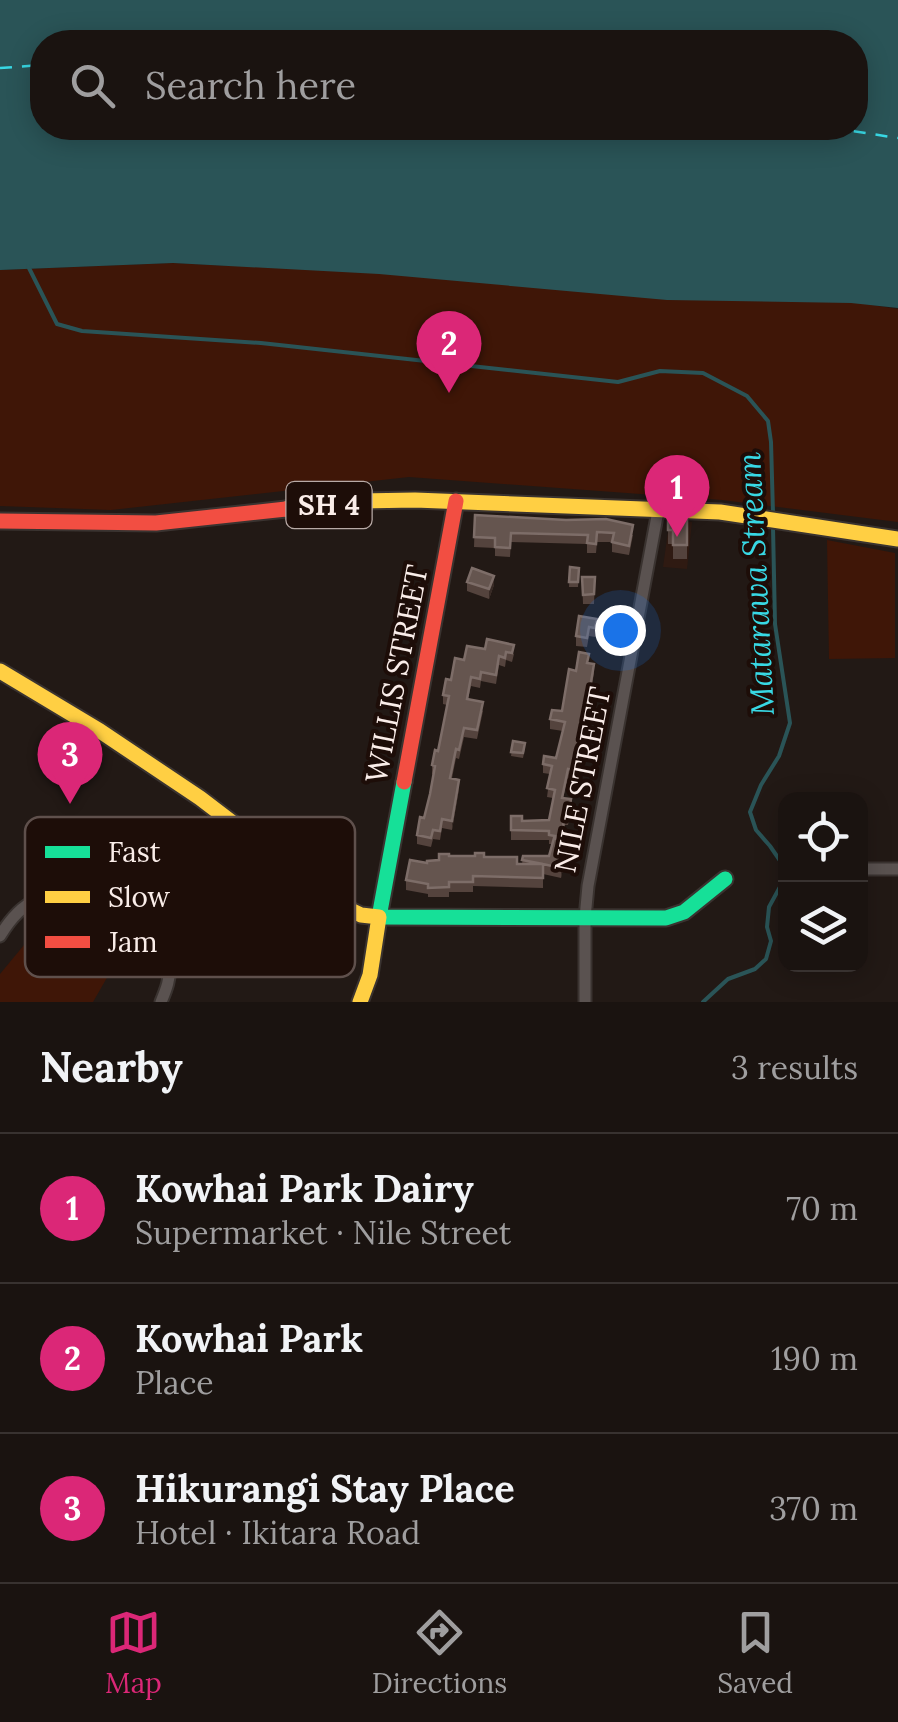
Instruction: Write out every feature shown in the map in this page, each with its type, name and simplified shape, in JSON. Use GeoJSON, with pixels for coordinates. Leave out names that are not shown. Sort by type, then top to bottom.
{"type":"FeatureCollection","features":[{"type":"Feature","properties":{"kind":"street","name":"SH 4"},"geometry":{"type":"LineString","coordinates":[[0,521],[156,523],[360,502],[456,501],[720,512],[898,540]]}},
{"type":"Feature","properties":{"kind":"street","name":"WILLIS STREET"},"geometry":{"type":"LineString","coordinates":[[360,1002],[370,975],[456,501]]}},
{"type":"Feature","properties":{"kind":"street","name":"NILE STREET"},"geometry":{"type":"LineString","coordinates":[[584,1002],[588,886],[658,510]]}},
{"type":"Feature","properties":{"kind":"street"},"geometry":{"type":"LineString","coordinates":[[0,671],[100,731],[225,817]]}},
{"type":"Feature","properties":{"kind":"street"},"geometry":{"type":"LineString","coordinates":[[868,869],[898,869]]}},
{"type":"Feature","properties":{"kind":"street"},"geometry":{"type":"LineString","coordinates":[[355,912],[379,916],[672,917],[725,879]]}},
{"type":"Feature","properties":{"kind":"street"},"geometry":{"type":"LineString","coordinates":[[0,936],[25,907]]}},
{"type":"Feature","properties":{"kind":"street"},"geometry":{"type":"LineString","coordinates":[[161,1002],[170,977]]}},
{"type":"Feature","properties":{"kind":"shaded area"},"geometry":{"type":"Polygon","coordinates":[[[269,263],[806,295],[898,309],[898,522],[722,500],[409,477],[111,510],[0,506],[0,270],[269,263]]]}},
{"type":"Feature","properties":{"kind":"shaded area"},"geometry":{"type":"Polygon","coordinates":[[[675,519],[692,522],[687,569],[663,567],[669,524],[675,519]]]}},
{"type":"Feature","properties":{"kind":"shaded area"},"geometry":{"type":"Polygon","coordinates":[[[827,540],[895,553],[895,658],[829,659],[827,540]]]}},
{"type":"Feature","properties":{"kind":"shaded area"},"geometry":{"type":"Polygon","coordinates":[[[25,944],[25,977],[107,977],[93,1002],[0,1002],[0,974],[25,944]]]}},
{"type":"Feature","properties":{"kind":"water"},"geometry":{"type":"Polygon","coordinates":[[[0,0],[898,0],[898,308],[851,303],[667,300],[379,274],[173,263],[0,270],[0,0]]]}},
{"type":"Feature","properties":{"kind":"building"},"geometry":{"type":"Polygon","coordinates":[[[668,514],[687,514],[687,545],[673,545],[668,514]]]}},
{"type":"Feature","properties":{"kind":"building"},"geometry":{"type":"Polygon","coordinates":[[[475,515],[606,519],[633,525],[629,546],[612,542],[614,533],[597,532],[596,544],[587,543],[588,535],[511,533],[510,548],[495,547],[495,538],[474,537],[475,515]]]}},
{"type":"Feature","properties":{"kind":"building"},"geometry":{"type":"Polygon","coordinates":[[[570,567],[579,568],[578,582],[569,582],[570,567]]]}},
{"type":"Feature","properties":{"kind":"building"},"geometry":{"type":"Polygon","coordinates":[[[472,568],[494,576],[489,589],[467,582],[472,568]]]}},
{"type":"Feature","properties":{"kind":"building"},"geometry":{"type":"Polygon","coordinates":[[[582,577],[595,577],[594,594],[583,595],[582,577]]]}},
{"type":"Feature","properties":{"kind":"building"},"geometry":{"type":"Polygon","coordinates":[[[579,616],[597,619],[595,628],[589,627],[587,638],[576,636],[579,616]]]}},
{"type":"Feature","properties":{"kind":"building"},"geometry":{"type":"Polygon","coordinates":[[[487,639],[514,645],[512,653],[506,652],[505,658],[499,656],[496,675],[481,672],[480,679],[471,677],[467,699],[483,702],[477,730],[464,728],[459,750],[456,749],[450,778],[459,780],[452,821],[442,819],[440,831],[433,830],[431,838],[417,835],[430,794],[435,766],[432,765],[449,696],[443,695],[446,679],[451,680],[455,658],[464,660],[467,646],[485,649],[487,639]]]}},
{"type":"Feature","properties":{"kind":"building"},"geometry":{"type":"Polygon","coordinates":[[[579,652],[589,654],[587,663],[594,664],[581,728],[588,730],[579,771],[568,769],[562,798],[571,799],[561,837],[549,835],[549,831],[511,830],[511,816],[522,816],[522,821],[549,820],[555,790],[547,788],[552,766],[543,764],[544,756],[556,758],[565,722],[550,719],[552,710],[562,711],[569,669],[576,671],[579,652]]]}},
{"type":"Feature","properties":{"kind":"building"},"geometry":{"type":"Polygon","coordinates":[[[513,741],[525,743],[523,753],[511,752],[513,741]]]}},
{"type":"Feature","properties":{"kind":"building"},"geometry":{"type":"Polygon","coordinates":[[[554,838],[567,841],[561,868],[522,860],[523,856],[549,856],[554,838]]]}},
{"type":"Feature","properties":{"kind":"building"},"geometry":{"type":"Polygon","coordinates":[[[484,853],[484,857],[517,857],[517,864],[543,864],[543,878],[473,876],[473,882],[449,882],[449,887],[428,888],[428,884],[406,880],[410,860],[427,863],[439,860],[439,854],[484,853]]]}},
{"type":"Feature","properties":{"kind":"waterway","name":"Matarawa Stream"},"geometry":{"type":"LineString","coordinates":[[28,266],[57,324],[82,331],[261,343],[618,382],[660,371],[703,373],[747,396],[768,421],[773,513]]}},
{"type":"Feature","properties":{"kind":"waterway","name":"Matarawa Stream"},"geometry":{"type":"LineString","coordinates":[[703,1002],[728,979],[755,969],[766,959],[771,941],[767,927],[769,907],[781,885],[783,865],[756,830],[750,812],[779,756],[790,723],[775,624],[773,527]]}},
{"type":"Feature","properties":{"kind":"ferry route"},"geometry":{"type":"LineString","coordinates":[[0,68],[30,66]]}},
{"type":"Feature","properties":{"kind":"ferry route"},"geometry":{"type":"LineString","coordinates":[[868,133],[898,138]]}},
{"type":"Feature","properties":{"kind":"traffic: fast"},"geometry":{"type":"LineString","coordinates":[[404,782],[379,917],[666,918],[684,912],[725,879]]}},
{"type":"Feature","properties":{"kind":"traffic: slow"},"geometry":{"type":"LineString","coordinates":[[286,509],[415,500],[720,512],[898,539]]}},
{"type":"Feature","properties":{"kind":"traffic: slow"},"geometry":{"type":"LineString","coordinates":[[0,671],[100,731],[225,817]]}},
{"type":"Feature","properties":{"kind":"traffic: slow"},"geometry":{"type":"LineString","coordinates":[[355,912],[379,917],[370,975],[360,1002]]}},
{"type":"Feature","properties":{"kind":"traffic: jam"},"geometry":{"type":"LineString","coordinates":[[404,782],[456,501]]}},
{"type":"Feature","properties":{"kind":"traffic: jam"},"geometry":{"type":"LineString","coordinates":[[0,521],[156,523],[286,509]]}},
{"type":"Feature","properties":{"kind":"place","name":"Kowhai Park"},"geometry":{"type":"Point","coordinates":[449,393]}},
{"type":"Feature","properties":{"kind":"place","name":"Kowhai Park Dairy"},"geometry":{"type":"Point","coordinates":[677,537]}},
{"type":"Feature","properties":{"kind":"place","name":"Hikurangi Stay Place"},"geometry":{"type":"Point","coordinates":[70,804]}}]}
